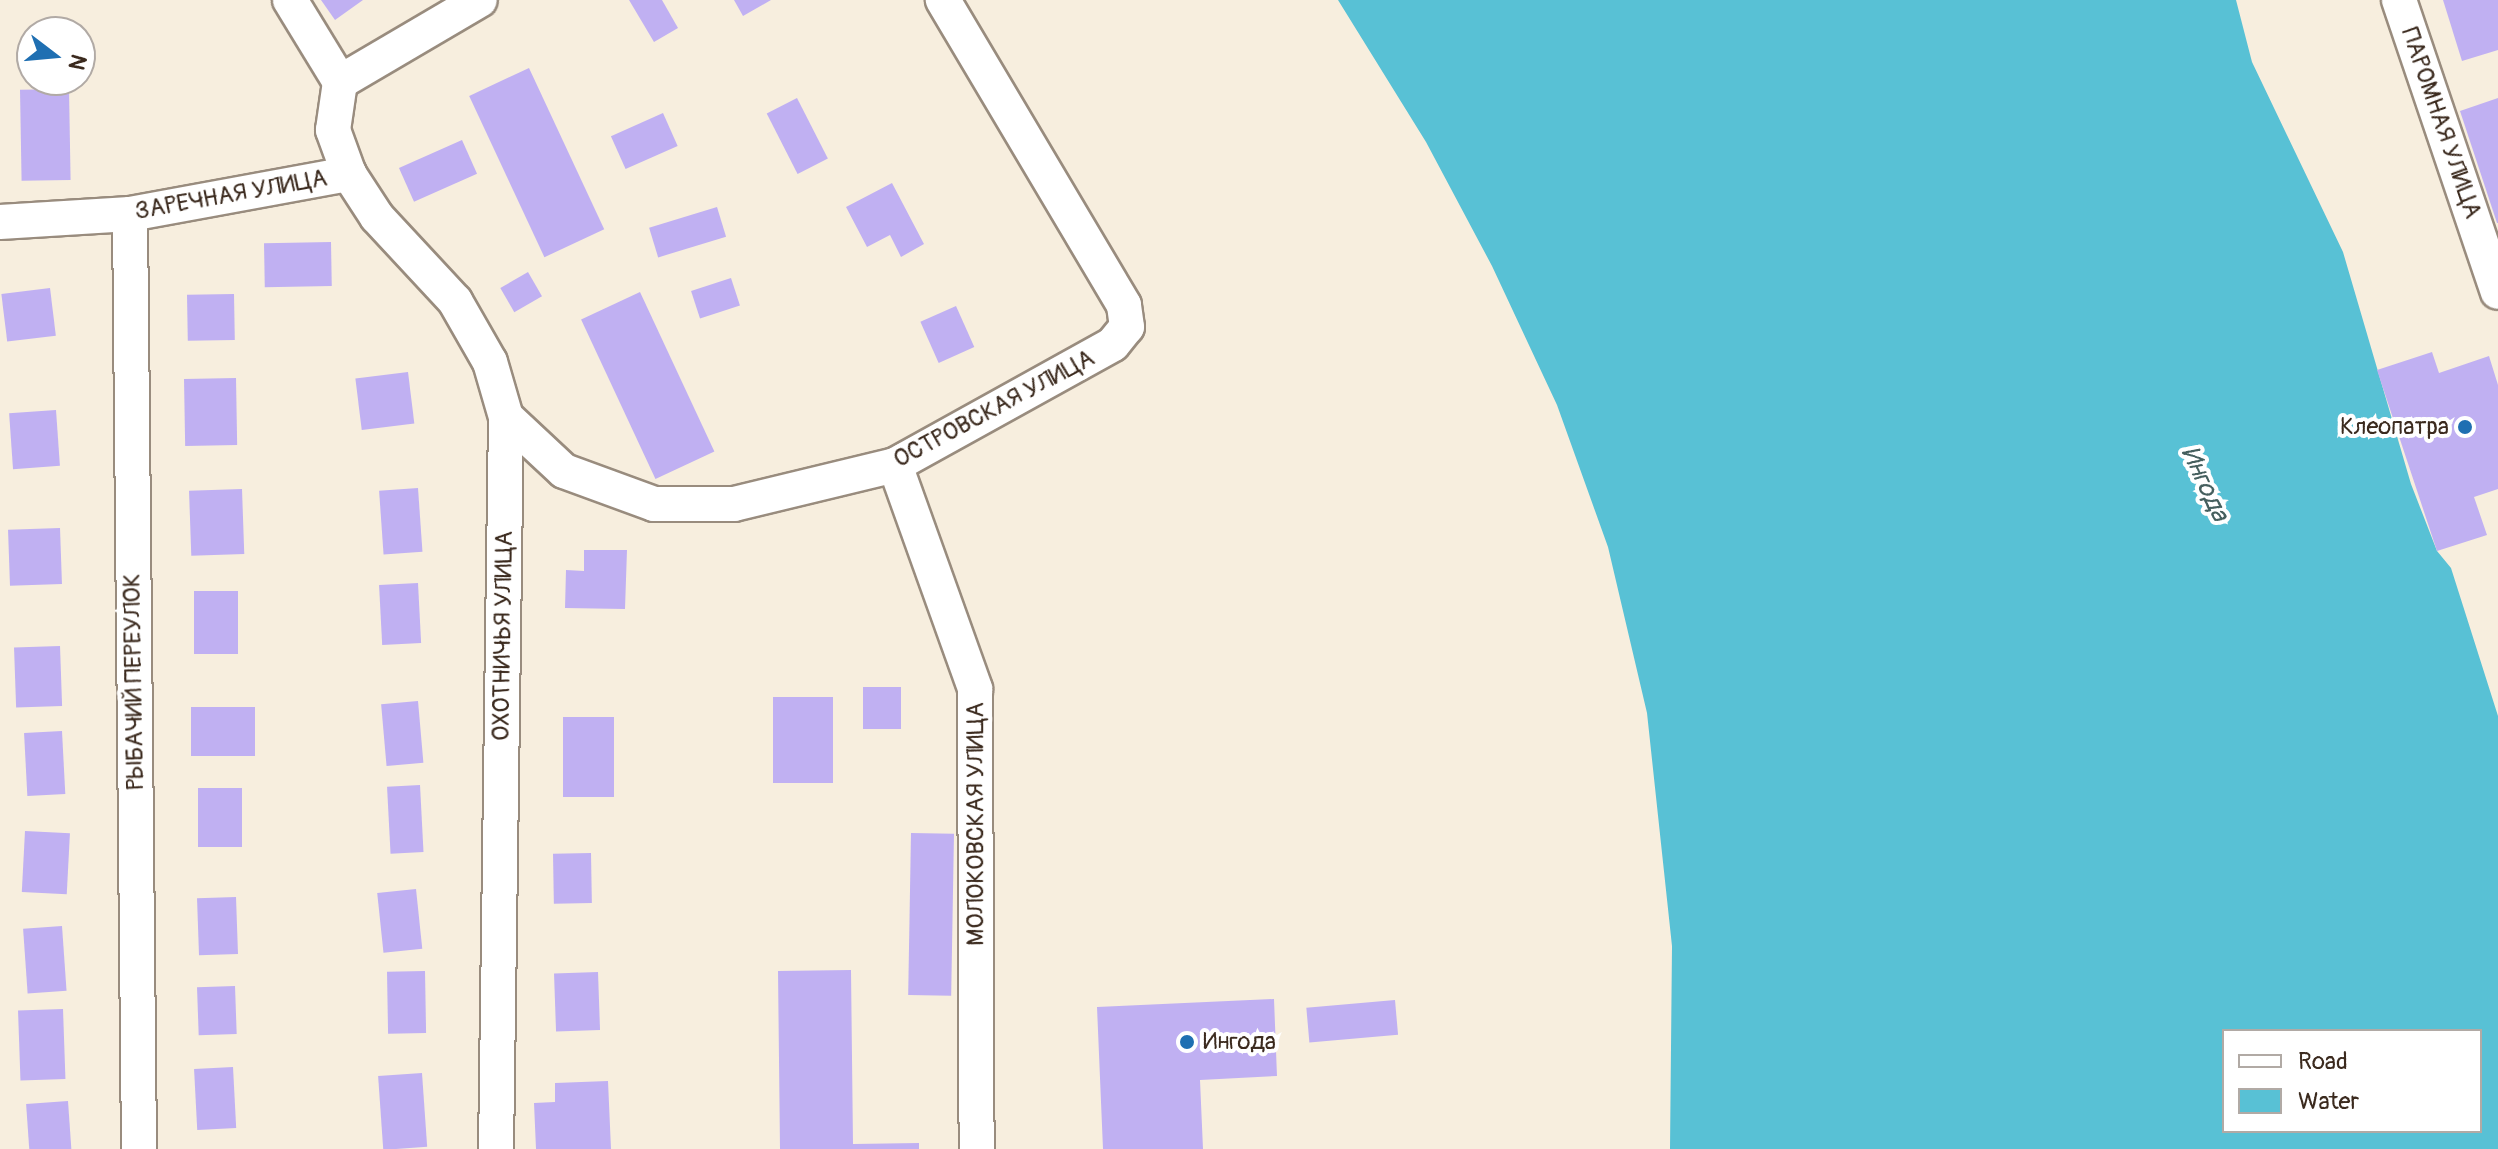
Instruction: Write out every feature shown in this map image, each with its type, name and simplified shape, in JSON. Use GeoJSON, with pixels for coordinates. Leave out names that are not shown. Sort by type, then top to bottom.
{"type":"FeatureCollection","features":[{"type":"Feature","properties":{"kind":"street"},"geometry":{"type":"LineString","coordinates":[[290,0],[340,82],[480,0]]}},
{"type":"Feature","properties":{"kind":"street","name":"ОСТРОВСКАЯ УЛИЦА"},"geometry":{"type":"LineString","coordinates":[[506,417],[564,471],[654,504],[734,504],[895,465],[1113,344],[1127,327],[1124,305],[943,0]]}},
{"type":"Feature","properties":{"kind":"street","name":"ПАРОМНАЯ УЛИЦА"},"geometry":{"type":"LineString","coordinates":[[2399,0],[2498,292]]}},
{"type":"Feature","properties":{"kind":"street","name":"ЗАРЕЧНАЯ УЛИЦА"},"geometry":{"type":"LineString","coordinates":[[0,222],[130,214],[349,174],[333,130],[340,82]]}},
{"type":"Feature","properties":{"kind":"street","name":"ОХОТНИЧЬЯ УЛИЦА"},"geometry":{"type":"LineString","coordinates":[[349,174],[377,217],[455,301],[490,362],[506,417],[496,1149]]}},
{"type":"Feature","properties":{"kind":"street","name":"РЫБАЧИЙ ПЕРЕУЛОК"},"geometry":{"type":"LineString","coordinates":[[130,214],[139,1149]]}},
{"type":"Feature","properties":{"kind":"street","name":"МОЛОКОВСКАЯ УЛИЦА"},"geometry":{"type":"LineString","coordinates":[[895,465],[975,689],[977,1149]]}},
{"type":"Feature","properties":{"kind":"water","name":"Ингода"},"geometry":{"type":"Polygon","coordinates":[[[1338,0],[2236,0],[2252,62],[2343,252],[2411,484],[2437,551],[2451,568],[2498,716],[2498,1149],[1670,1149],[1672,946],[1647,713],[1608,547],[1557,405],[1492,266],[1426,142],[1338,0]]]}},
{"type":"Feature","properties":{"kind":"building"},"geometry":{"type":"Polygon","coordinates":[[[321,0],[363,0],[335,20],[321,0]]]}},
{"type":"Feature","properties":{"kind":"building"},"geometry":{"type":"Polygon","coordinates":[[[629,0],[662,0],[678,28],[654,42],[629,0]]]}},
{"type":"Feature","properties":{"kind":"building"},"geometry":{"type":"Polygon","coordinates":[[[734,0],[771,0],[743,16],[734,0]]]}},
{"type":"Feature","properties":{"kind":"building"},"geometry":{"type":"Polygon","coordinates":[[[2443,0],[2498,0],[2498,50],[2462,61],[2443,0]]]}},
{"type":"Feature","properties":{"kind":"building"},"geometry":{"type":"Polygon","coordinates":[[[529,68],[604,229],[544,257],[469,96],[529,68]]]}},
{"type":"Feature","properties":{"kind":"building"},"geometry":{"type":"Polygon","coordinates":[[[20,96],[69,96],[71,180],[22,181],[20,96]]]}},
{"type":"Feature","properties":{"kind":"building"},"geometry":{"type":"Polygon","coordinates":[[[797,98],[828,159],[798,174],[767,113],[797,98]]]}},
{"type":"Feature","properties":{"kind":"building"},"geometry":{"type":"Polygon","coordinates":[[[2498,98],[2498,223],[2497,223],[2460,111],[2498,98]]]}},
{"type":"Feature","properties":{"kind":"building"},"geometry":{"type":"Polygon","coordinates":[[[663,113],[678,146],[626,169],[611,136],[663,113]]]}},
{"type":"Feature","properties":{"kind":"building"},"geometry":{"type":"Polygon","coordinates":[[[462,140],[477,174],[414,202],[399,168],[462,140]]]}},
{"type":"Feature","properties":{"kind":"building"},"geometry":{"type":"Polygon","coordinates":[[[892,183],[924,244],[901,257],[890,235],[867,247],[846,207],[892,183]]]}},
{"type":"Feature","properties":{"kind":"building"},"geometry":{"type":"Polygon","coordinates":[[[717,207],[726,237],[658,257],[649,228],[717,207]]]}},
{"type":"Feature","properties":{"kind":"building"},"geometry":{"type":"Polygon","coordinates":[[[331,242],[332,286],[265,287],[264,243],[331,242]]]}},
{"type":"Feature","properties":{"kind":"building"},"geometry":{"type":"Polygon","coordinates":[[[528,272],[542,296],[514,312],[500,288],[528,272]]]}},
{"type":"Feature","properties":{"kind":"building"},"geometry":{"type":"Polygon","coordinates":[[[731,278],[740,306],[700,319],[691,291],[731,278]]]}},
{"type":"Feature","properties":{"kind":"building"},"geometry":{"type":"Polygon","coordinates":[[[50,288],[56,336],[7,342],[1,294],[50,288]]]}},
{"type":"Feature","properties":{"kind":"building"},"geometry":{"type":"Polygon","coordinates":[[[640,292],[714,452],[655,479],[581,319],[640,292]]]}},
{"type":"Feature","properties":{"kind":"building"},"geometry":{"type":"Polygon","coordinates":[[[234,294],[235,340],[188,341],[187,295],[234,294]]]}},
{"type":"Feature","properties":{"kind":"building"},"geometry":{"type":"Polygon","coordinates":[[[956,306],[974,347],[939,363],[920,322],[956,306]]]}},
{"type":"Feature","properties":{"kind":"building"},"geometry":{"type":"Polygon","coordinates":[[[2432,352],[2439,373],[2489,356],[2498,385],[2498,489],[2474,497],[2487,535],[2437,551],[2377,370],[2432,352]]]}},
{"type":"Feature","properties":{"kind":"building"},"geometry":{"type":"Polygon","coordinates":[[[408,372],[414,424],[362,430],[355,378],[408,372]]]}},
{"type":"Feature","properties":{"kind":"building"},"geometry":{"type":"Polygon","coordinates":[[[236,378],[237,445],[185,446],[184,379],[236,378]]]}},
{"type":"Feature","properties":{"kind":"building"},"geometry":{"type":"Polygon","coordinates":[[[56,410],[60,466],[13,469],[9,413],[56,410]]]}},
{"type":"Feature","properties":{"kind":"building"},"geometry":{"type":"Polygon","coordinates":[[[418,488],[422,552],[384,555],[379,491],[418,488]]]}},
{"type":"Feature","properties":{"kind":"building"},"geometry":{"type":"Polygon","coordinates":[[[242,489],[244,554],[191,556],[189,491],[242,489]]]}},
{"type":"Feature","properties":{"kind":"building"},"geometry":{"type":"Polygon","coordinates":[[[60,528],[62,584],[10,586],[8,530],[60,528]]]}},
{"type":"Feature","properties":{"kind":"building"},"geometry":{"type":"Polygon","coordinates":[[[584,550],[627,550],[625,609],[565,608],[566,570],[584,571],[584,550]]]}},
{"type":"Feature","properties":{"kind":"building"},"geometry":{"type":"Polygon","coordinates":[[[418,583],[421,643],[382,645],[379,585],[418,583]]]}},
{"type":"Feature","properties":{"kind":"building"},"geometry":{"type":"Polygon","coordinates":[[[194,591],[238,591],[238,654],[194,654],[194,591]]]}},
{"type":"Feature","properties":{"kind":"building"},"geometry":{"type":"Polygon","coordinates":[[[60,646],[62,706],[16,708],[14,648],[60,646]]]}},
{"type":"Feature","properties":{"kind":"building"},"geometry":{"type":"Polygon","coordinates":[[[863,687],[901,687],[901,729],[863,729],[863,687]]]}},
{"type":"Feature","properties":{"kind":"building"},"geometry":{"type":"Polygon","coordinates":[[[773,697],[833,697],[833,783],[773,783],[773,697]]]}},
{"type":"Feature","properties":{"kind":"building"},"geometry":{"type":"Polygon","coordinates":[[[418,701],[423,763],[387,766],[381,704],[418,701]]]}},
{"type":"Feature","properties":{"kind":"building"},"geometry":{"type":"Polygon","coordinates":[[[191,707],[255,707],[255,756],[191,756],[191,707]]]}},
{"type":"Feature","properties":{"kind":"building"},"geometry":{"type":"Polygon","coordinates":[[[563,717],[614,717],[614,797],[563,797],[563,717]]]}},
{"type":"Feature","properties":{"kind":"building"},"geometry":{"type":"Polygon","coordinates":[[[62,731],[65,794],[27,796],[24,733],[62,731]]]}},
{"type":"Feature","properties":{"kind":"building"},"geometry":{"type":"Polygon","coordinates":[[[420,785],[424,852],[391,854],[387,787],[420,785]]]}},
{"type":"Feature","properties":{"kind":"building"},"geometry":{"type":"Polygon","coordinates":[[[198,788],[242,788],[242,847],[198,847],[198,788]]]}},
{"type":"Feature","properties":{"kind":"building"},"geometry":{"type":"Polygon","coordinates":[[[25,831],[70,833],[67,894],[22,892],[25,831]]]}},
{"type":"Feature","properties":{"kind":"building"},"geometry":{"type":"Polygon","coordinates":[[[911,833],[954,834],[951,996],[908,995],[911,833]]]}},
{"type":"Feature","properties":{"kind":"building"},"geometry":{"type":"Polygon","coordinates":[[[591,853],[592,903],[554,904],[553,854],[591,853]]]}},
{"type":"Feature","properties":{"kind":"building"},"geometry":{"type":"Polygon","coordinates":[[[416,889],[422,949],[383,953],[377,893],[416,889]]]}},
{"type":"Feature","properties":{"kind":"building"},"geometry":{"type":"Polygon","coordinates":[[[236,897],[238,954],[199,955],[197,898],[236,897]]]}},
{"type":"Feature","properties":{"kind":"building"},"geometry":{"type":"Polygon","coordinates":[[[62,926],[67,991],[28,994],[23,929],[62,926]]]}},
{"type":"Feature","properties":{"kind":"building"},"geometry":{"type":"Polygon","coordinates":[[[851,970],[853,1144],[919,1143],[919,1149],[780,1149],[778,971],[851,970]]]}},
{"type":"Feature","properties":{"kind":"building"},"geometry":{"type":"Polygon","coordinates":[[[425,971],[426,1033],[388,1034],[387,972],[425,971]]]}},
{"type":"Feature","properties":{"kind":"building"},"geometry":{"type":"Polygon","coordinates":[[[598,972],[600,1030],[556,1032],[554,974],[598,972]]]}},
{"type":"Feature","properties":{"kind":"building"},"geometry":{"type":"Polygon","coordinates":[[[235,986],[237,1034],[199,1035],[197,987],[235,986]]]}},
{"type":"Feature","properties":{"kind":"building","name":"Ингода"},"geometry":{"type":"Polygon","coordinates":[[[1274,999],[1277,1076],[1200,1080],[1203,1149],[1103,1149],[1097,1007],[1274,999]]]}},
{"type":"Feature","properties":{"kind":"building"},"geometry":{"type":"Polygon","coordinates":[[[1395,1000],[1398,1035],[1309,1043],[1306,1008],[1395,1000]]]}},
{"type":"Feature","properties":{"kind":"building"},"geometry":{"type":"Polygon","coordinates":[[[63,1009],[65,1079],[20,1081],[18,1011],[63,1009]]]}},
{"type":"Feature","properties":{"kind":"building"},"geometry":{"type":"Polygon","coordinates":[[[233,1067],[236,1128],[197,1130],[194,1069],[233,1067]]]}},
{"type":"Feature","properties":{"kind":"building"},"geometry":{"type":"Polygon","coordinates":[[[422,1073],[427,1147],[383,1149],[378,1076],[422,1073]]]}},
{"type":"Feature","properties":{"kind":"building"},"geometry":{"type":"Polygon","coordinates":[[[608,1081],[611,1149],[536,1149],[534,1103],[555,1102],[555,1083],[608,1081]]]}},
{"type":"Feature","properties":{"kind":"building"},"geometry":{"type":"Polygon","coordinates":[[[68,1101],[71,1149],[29,1149],[26,1104],[68,1101]]]}},
{"type":"Feature","properties":{"kind":"place","name":"Клеопатра"},"geometry":{"type":"Point","coordinates":[2465,427]}},
{"type":"Feature","properties":{"kind":"place","name":"Ингода"},"geometry":{"type":"Point","coordinates":[1187,1042]}}]}
